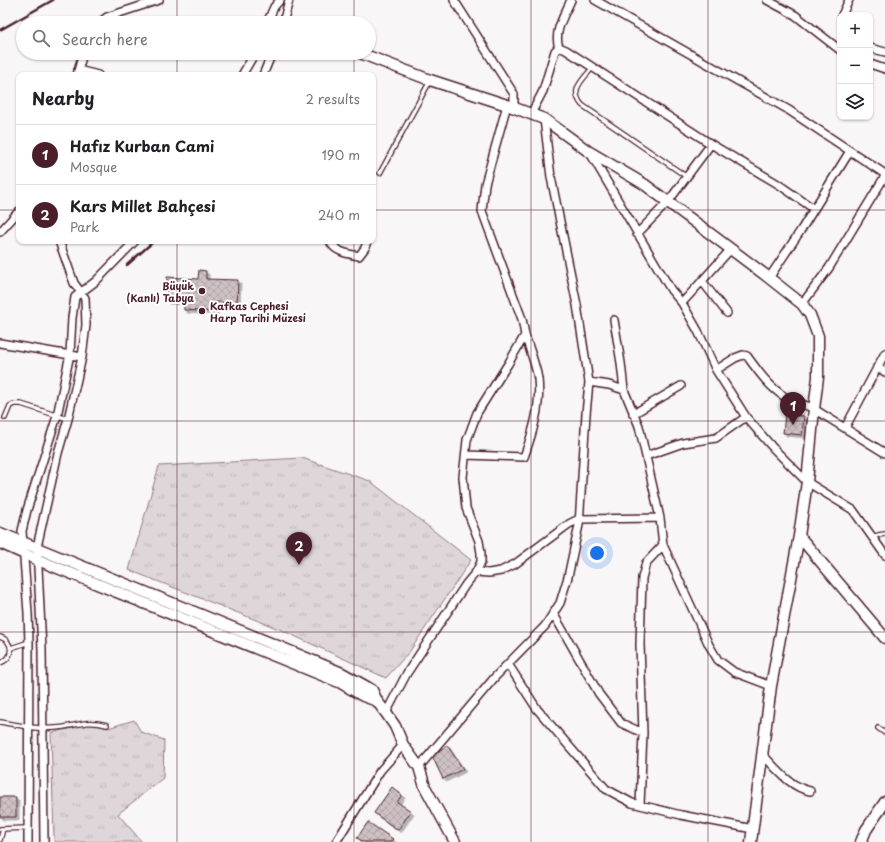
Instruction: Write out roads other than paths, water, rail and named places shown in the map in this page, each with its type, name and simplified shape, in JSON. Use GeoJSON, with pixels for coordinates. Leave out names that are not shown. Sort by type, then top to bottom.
{"type":"FeatureCollection","features":[{"type":"Feature","properties":{"kind":"street"},"geometry":{"type":"LineString","coordinates":[[110,16],[159,0]]}},
{"type":"Feature","properties":{"kind":"street"},"geometry":{"type":"LineString","coordinates":[[270,16],[274,6],[280,0]]}},
{"type":"Feature","properties":{"kind":"street"},"geometry":{"type":"LineString","coordinates":[[285,16],[289,0]]}},
{"type":"Feature","properties":{"kind":"street"},"geometry":{"type":"LineString","coordinates":[[454,0],[514,94],[485,184],[482,211],[522,319],[525,335],[538,378],[538,403],[534,430],[524,457],[466,455]]}},
{"type":"Feature","properties":{"kind":"street"},"geometry":{"type":"LineString","coordinates":[[571,0],[557,34],[559,47],[593,67],[710,144],[778,184],[814,209]]}},
{"type":"Feature","properties":{"kind":"street"},"geometry":{"type":"LineString","coordinates":[[595,0],[787,109],[885,175],[829,268],[802,304]]}},
{"type":"Feature","properties":{"kind":"street"},"geometry":{"type":"LineString","coordinates":[[767,0],[795,15],[837,48]]}},
{"type":"Feature","properties":{"kind":"street"},"geometry":{"type":"LineString","coordinates":[[843,12],[849,0]]}},
{"type":"Feature","properties":{"kind":"street"},"geometry":{"type":"LineString","coordinates":[[530,114],[543,91],[555,51],[559,47]]}},
{"type":"Feature","properties":{"kind":"street"},"geometry":{"type":"LineString","coordinates":[[873,49],[885,52]]}},
{"type":"Feature","properties":{"kind":"street"},"geometry":{"type":"LineString","coordinates":[[376,59],[430,80],[511,106],[544,119],[588,151],[644,184],[802,304],[810,315],[818,336],[818,377],[807,482],[799,536],[771,686],[751,842]]}},
{"type":"Feature","properties":{"kind":"street"},"geometry":{"type":"LineString","coordinates":[[78,72],[81,60]]}},
{"type":"Feature","properties":{"kind":"street"},"geometry":{"type":"LineString","coordinates":[[244,72],[251,60]]}},
{"type":"Feature","properties":{"kind":"street"},"geometry":{"type":"LineString","coordinates":[[264,72],[269,60]]}},
{"type":"Feature","properties":{"kind":"street"},"geometry":{"type":"LineString","coordinates":[[873,65],[885,70]]}},
{"type":"Feature","properties":{"kind":"street"},"geometry":{"type":"LineString","coordinates":[[419,767],[490,682],[545,626],[560,602],[568,578],[579,519],[589,382],[578,305],[551,177],[544,119]]}},
{"type":"Feature","properties":{"kind":"street"},"geometry":{"type":"LineString","coordinates":[[637,234],[668,202],[710,144]]}},
{"type":"Feature","properties":{"kind":"street"},"geometry":{"type":"LineString","coordinates":[[588,151],[671,290],[682,303],[698,331],[716,370],[746,417],[773,448],[807,482],[853,510],[885,555]]}},
{"type":"Feature","properties":{"kind":"street"},"geometry":{"type":"LineString","coordinates":[[769,278],[850,151]]}},
{"type":"Feature","properties":{"kind":"street"},"geometry":{"type":"LineString","coordinates":[[0,232],[16,214]]}},
{"type":"Feature","properties":{"kind":"street"},"geometry":{"type":"LineString","coordinates":[[44,842],[42,649],[37,547],[58,453],[68,419],[82,357],[86,325],[85,298],[74,284],[60,244]]}},
{"type":"Feature","properties":{"kind":"street"},"geometry":{"type":"LineString","coordinates":[[28,842],[29,642],[22,530],[57,416],[70,354],[72,318],[75,298],[96,281],[132,244]]}},
{"type":"Feature","properties":{"kind":"street"},"geometry":{"type":"LineString","coordinates":[[331,244],[345,253],[360,256],[366,244]]}},
{"type":"Feature","properties":{"kind":"street"},"geometry":{"type":"LineString","coordinates":[[682,303],[731,249]]}},
{"type":"Feature","properties":{"kind":"street"},"geometry":{"type":"LineString","coordinates":[[702,281],[727,313]]}},
{"type":"Feature","properties":{"kind":"street"},"geometry":{"type":"LineString","coordinates":[[614,320],[624,390],[639,426],[660,518],[663,545],[708,645],[718,660],[734,672],[771,686]]}},
{"type":"Feature","properties":{"kind":"street"},"geometry":{"type":"LineString","coordinates":[[386,713],[407,673],[466,584],[476,572],[481,562],[479,541],[466,508],[463,477],[467,440],[477,413],[525,335]]}},
{"type":"Feature","properties":{"kind":"street"},"geometry":{"type":"LineString","coordinates":[[0,343],[82,357]]}},
{"type":"Feature","properties":{"kind":"street"},"geometry":{"type":"LineString","coordinates":[[845,428],[885,353]]}},
{"type":"Feature","properties":{"kind":"street"},"geometry":{"type":"LineString","coordinates":[[716,370],[735,358],[743,355],[747,356],[763,378],[785,397],[814,409],[885,453]]}},
{"type":"Feature","properties":{"kind":"street"},"geometry":{"type":"LineString","coordinates":[[877,367],[885,372]]}},
{"type":"Feature","properties":{"kind":"street"},"geometry":{"type":"LineString","coordinates":[[589,382],[609,385],[624,390]]}},
{"type":"Feature","properties":{"kind":"street"},"geometry":{"type":"LineString","coordinates":[[633,414],[681,386]]}},
{"type":"Feature","properties":{"kind":"street"},"geometry":{"type":"LineString","coordinates":[[646,456],[683,443],[716,438],[746,417]]}},
{"type":"Feature","properties":{"kind":"street"},"geometry":{"type":"LineString","coordinates":[[476,572],[490,573],[501,571],[515,564],[569,524],[579,519],[660,518]]}},
{"type":"Feature","properties":{"kind":"street"},"geometry":{"type":"LineString","coordinates":[[0,533],[184,606],[342,673],[372,690],[376,702]]}},
{"type":"Feature","properties":{"kind":"street"},"geometry":{"type":"LineString","coordinates":[[799,536],[885,638]]}},
{"type":"Feature","properties":{"kind":"street"},"geometry":{"type":"LineString","coordinates":[[0,543],[38,560],[339,682],[376,702],[395,726],[404,744],[419,767],[425,787],[455,842]]}},
{"type":"Feature","properties":{"kind":"street"},"geometry":{"type":"LineString","coordinates":[[640,805],[643,733],[640,645],[642,578],[646,563],[663,545]]}},
{"type":"Feature","properties":{"kind":"street"},"geometry":{"type":"LineString","coordinates":[[553,613],[599,694],[621,723],[643,733]]}},
{"type":"Feature","properties":{"kind":"street"},"geometry":{"type":"LineString","coordinates":[[508,664],[538,709],[606,789],[632,803],[681,815],[753,829]]}},
{"type":"Feature","properties":{"kind":"street"},"geometry":{"type":"LineString","coordinates":[[336,842],[380,771],[404,744]]}},
{"type":"Feature","properties":{"kind":"street"},"geometry":{"type":"LineString","coordinates":[[763,755],[794,785],[810,791]]}},
{"type":"Feature","properties":{"kind":"street"},"geometry":{"type":"LineString","coordinates":[[861,842],[866,830],[885,802]]}},
{"type":"Feature","properties":{"kind":"lane"},"geometry":{"type":"LineString","coordinates":[[593,67],[577,88],[576,94],[582,106],[687,177]]}},
{"type":"Feature","properties":{"kind":"lane"},"geometry":{"type":"LineString","coordinates":[[380,173],[430,80]]}},
{"type":"Feature","properties":{"kind":"lane"},"geometry":{"type":"LineString","coordinates":[[5,418],[10,406],[14,404],[21,404],[68,419]]}},
{"type":"Feature","properties":{"kind":"lane"},"geometry":{"type":"LineString","coordinates":[[873,538],[878,535],[885,534]]}},
{"type":"Feature","properties":{"kind":"lane"},"geometry":{"type":"LineString","coordinates":[[0,637],[7,641],[11,648],[9,657],[0,663]]}},
{"type":"Feature","properties":{"kind":"lane"},"geometry":{"type":"LineString","coordinates":[[11,648],[29,642]]}},
{"type":"Feature","properties":{"kind":"lane"},"geometry":{"type":"LineString","coordinates":[[0,722],[43,728],[56,728],[88,722],[106,725]]}},
{"type":"Feature","properties":{"kind":"lane"},"geometry":{"type":"LineString","coordinates":[[878,728],[885,733]]}},
{"type":"Feature","properties":{"kind":"lane"},"geometry":{"type":"LineString","coordinates":[[0,840],[2,829],[28,828]]}},
{"type":"Feature","properties":{"kind":"railway"},"geometry":{"type":"LineString","coordinates":[[25,16],[53,0]]}},
{"type":"Feature","properties":{"kind":"railway"},"geometry":{"type":"LineString","coordinates":[[0,30],[16,21]]}},
{"type":"Feature","properties":{"kind":"railway"},"geometry":{"type":"LineString","coordinates":[[127,265],[151,244]]}},
{"type":"Feature","properties":{"kind":"place","name":"Büyük (Kanlı) Tabya"},"geometry":{"type":"Point","coordinates":[202,291]}},
{"type":"Feature","properties":{"kind":"place","name":"Kafkas Cephesi Harp Tarihi Müzesi"},"geometry":{"type":"Point","coordinates":[202,311]}},
{"type":"Feature","properties":{"kind":"place","name":"Hafız Kurban Cami"},"geometry":{"type":"Point","coordinates":[793,425]}},
{"type":"Feature","properties":{"kind":"place","name":"Kars Millet Bahçesi"},"geometry":{"type":"Point","coordinates":[299,565]}}]}
